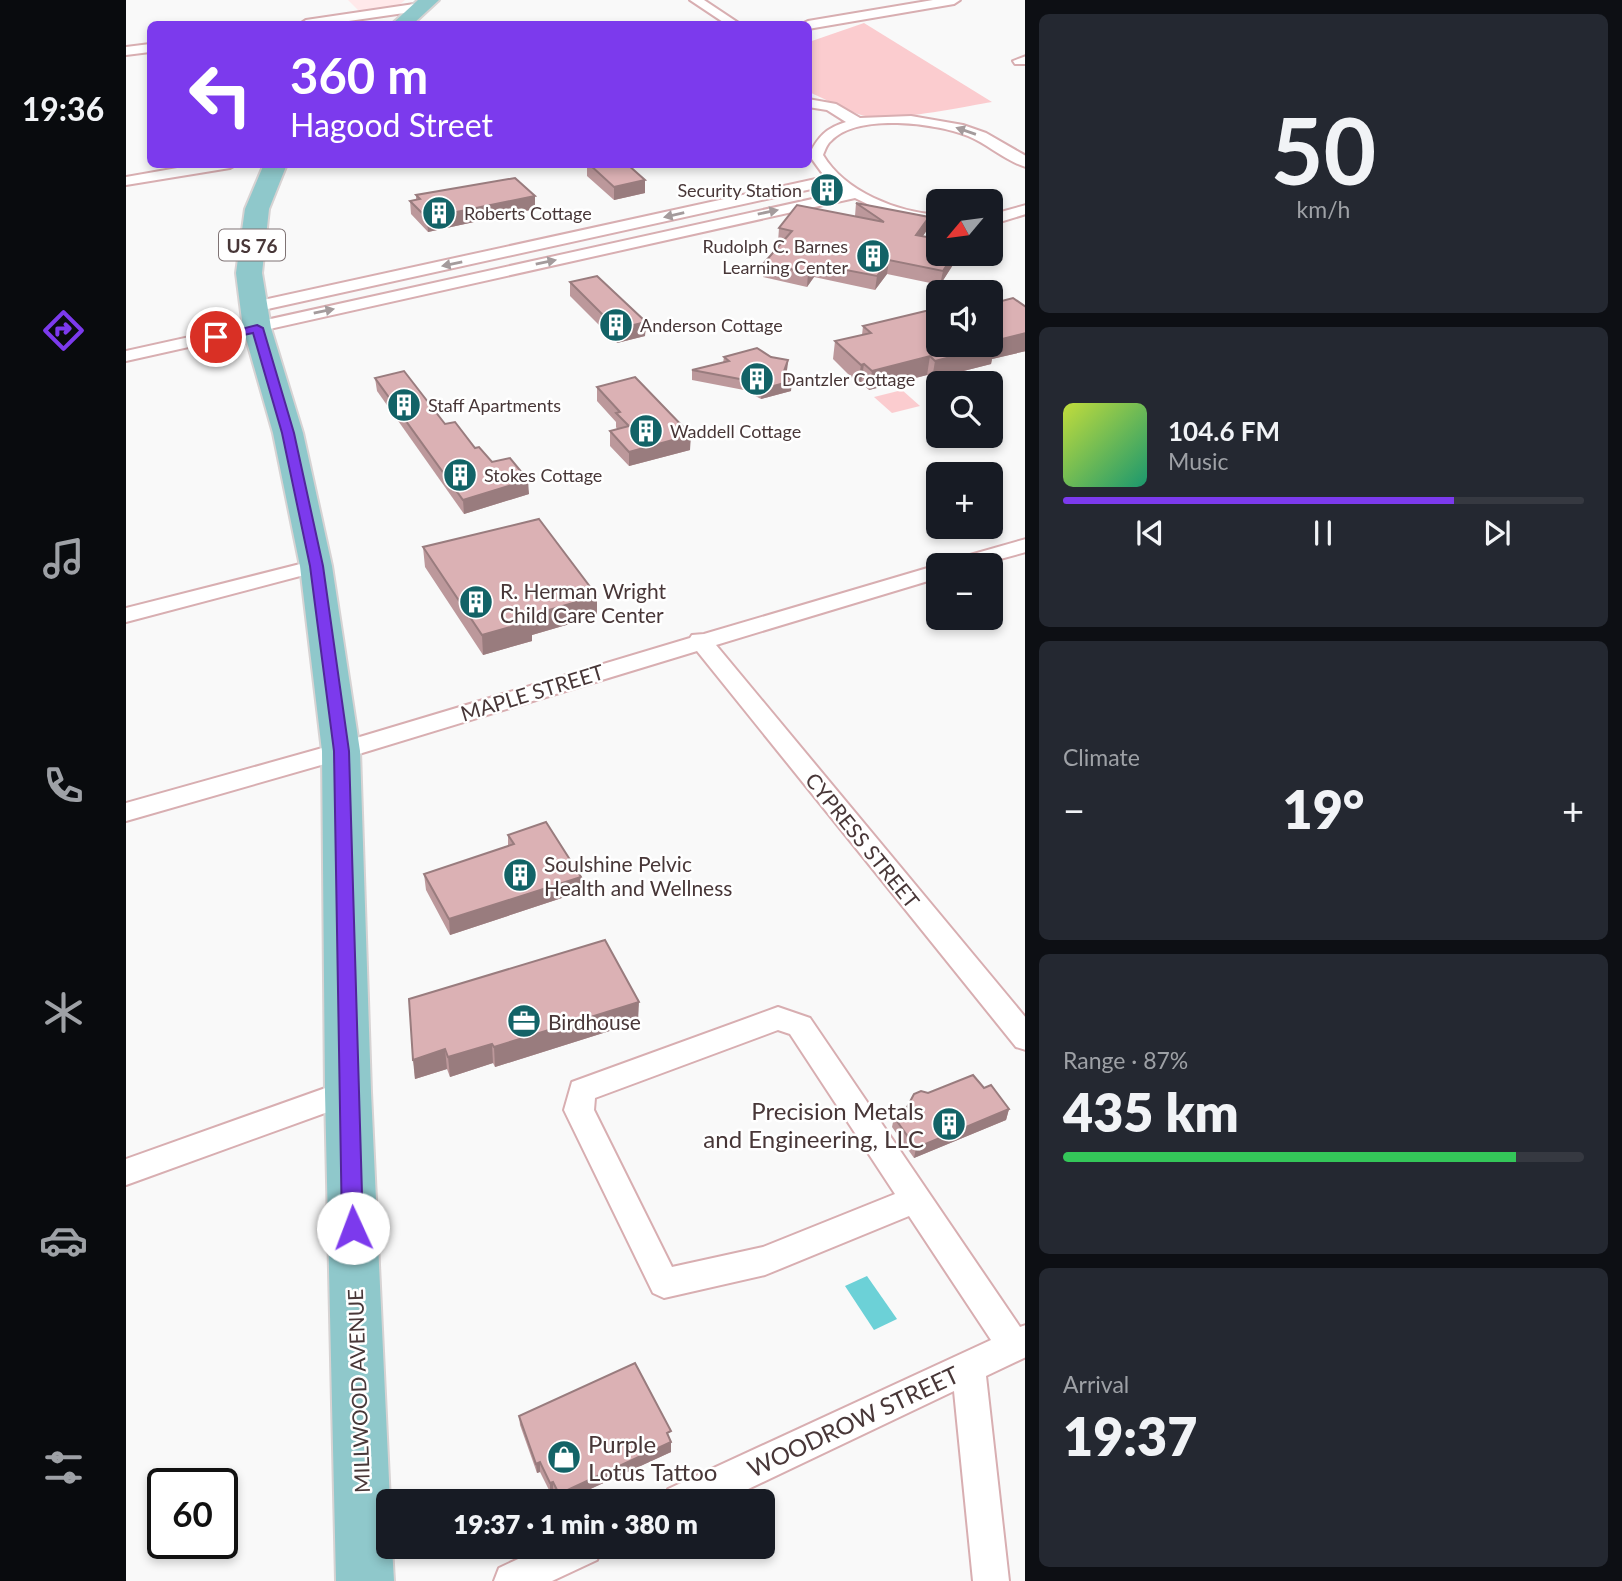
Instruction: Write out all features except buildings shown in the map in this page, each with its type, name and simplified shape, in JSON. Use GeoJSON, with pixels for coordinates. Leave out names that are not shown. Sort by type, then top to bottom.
{"type":"FeatureCollection","features":[{"type":"Feature","properties":{"kind":"main road"},"geometry":{"type":"LineString","coordinates":[[405,21],[425,4]]}},
{"type":"Feature","properties":{"kind":"main road","name":"MILLWOOD AVENUE"},"geometry":{"type":"LineString","coordinates":[[274,168],[257,209],[249,272],[256,320],[288,433],[316,566],[341,751],[348,1092],[365,1581]]}},
{"type":"Feature","properties":{"kind":"street"},"geometry":{"type":"LineString","coordinates":[[696,0],[729,21]]}},
{"type":"Feature","properties":{"kind":"street"},"geometry":{"type":"LineString","coordinates":[[812,24],[954,0]]}},
{"type":"Feature","properties":{"kind":"street"},"geometry":{"type":"LineString","coordinates":[[325,21],[425,4]]}},
{"type":"Feature","properties":{"kind":"street"},"geometry":{"type":"LineString","coordinates":[[126,51],[147,48]]}},
{"type":"Feature","properties":{"kind":"street"},"geometry":{"type":"LineString","coordinates":[[812,104],[831,107],[858,123]]}},
{"type":"Feature","properties":{"kind":"street"},"geometry":{"type":"LineString","coordinates":[[926,219],[883,208],[837,179],[820,165],[816,155],[823,138],[836,130],[858,123],[906,119],[951,125],[973,132],[1025,163]]}},
{"type":"Feature","properties":{"kind":"street"},"geometry":{"type":"LineString","coordinates":[[126,181],[206,168]]}},
{"type":"Feature","properties":{"kind":"street"},"geometry":{"type":"LineString","coordinates":[[126,356],[256,320],[837,179]]}},
{"type":"Feature","properties":{"kind":"street"},"geometry":{"type":"LineString","coordinates":[[256,320],[858,193]]}},
{"type":"Feature","properties":{"kind":"street"},"geometry":{"type":"LineString","coordinates":[[1003,216],[1025,209]]}},
{"type":"Feature","properties":{"kind":"street"},"geometry":{"type":"LineString","coordinates":[[997,553],[1025,545]]}},
{"type":"Feature","properties":{"kind":"street"},"geometry":{"type":"LineString","coordinates":[[126,615],[316,566]]}},
{"type":"Feature","properties":{"kind":"street","name":"MAPLE STREET"},"geometry":{"type":"LineString","coordinates":[[126,812],[341,751],[700,640],[926,574]]}},
{"type":"Feature","properties":{"kind":"street","name":"CYPRESS STREET"},"geometry":{"type":"LineString","coordinates":[[700,640],[1025,1039]]}},
{"type":"Feature","properties":{"kind":"street"},"geometry":{"type":"LineString","coordinates":[[916,1199],[765,1261],[664,1283],[579,1110],[582,1091],[778,1018],[800,1026],[916,1199],[1019,1343]]}},
{"type":"Feature","properties":{"kind":"street"},"geometry":{"type":"LineString","coordinates":[[126,1172],[348,1092]]}},
{"type":"Feature","properties":{"kind":"street","name":"WOODROW STREET"},"geometry":{"type":"LineString","coordinates":[[709,1489],[1019,1343]]}},
{"type":"Feature","properties":{"kind":"street"},"geometry":{"type":"LineString","coordinates":[[968,1367],[991,1581]]}},
{"type":"Feature","properties":{"kind":"street"},"geometry":{"type":"LineString","coordinates":[[512,1581],[559,1559]]}},
{"type":"Feature","properties":{"kind":"shaded area"},"geometry":{"type":"Polygon","coordinates":[[[348,0],[405,0],[398,6],[360,12],[348,0]]]}},
{"type":"Feature","properties":{"kind":"shaded area"},"geometry":{"type":"Polygon","coordinates":[[[864,23],[992,102],[924,114],[886,117],[870,117],[852,112],[812,93],[812,41],[864,23]]]}},
{"type":"Feature","properties":{"kind":"shaded area"},"geometry":{"type":"Polygon","coordinates":[[[902,390],[920,406],[892,413],[874,397],[902,390]]]}},
{"type":"Feature","properties":{"kind":"water"},"geometry":{"type":"Polygon","coordinates":[[[867,1276],[897,1319],[874,1330],[845,1286],[867,1276]]]}},
{"type":"Feature","properties":{"kind":"place","name":"Security Station"},"geometry":{"type":"Point","coordinates":[827,190]}},
{"type":"Feature","properties":{"kind":"place","name":"Roberts Cottage"},"geometry":{"type":"Point","coordinates":[439,213]}},
{"type":"Feature","properties":{"kind":"place","name":"Rudolph C. Barnes Learning Center"},"geometry":{"type":"Point","coordinates":[873,256]}},
{"type":"Feature","properties":{"kind":"place","name":"Anderson Cottage"},"geometry":{"type":"Point","coordinates":[616,325]}},
{"type":"Feature","properties":{"kind":"place","name":"Dantzler Cottage"},"geometry":{"type":"Point","coordinates":[757,379]}},
{"type":"Feature","properties":{"kind":"place","name":"Staff Apartments"},"geometry":{"type":"Point","coordinates":[404,405]}},
{"type":"Feature","properties":{"kind":"place","name":"Waddell Cottage"},"geometry":{"type":"Point","coordinates":[646,431]}},
{"type":"Feature","properties":{"kind":"place","name":"Stokes Cottage"},"geometry":{"type":"Point","coordinates":[460,475]}},
{"type":"Feature","properties":{"kind":"place","name":"R. Herman Wright Child Care Center"},"geometry":{"type":"Point","coordinates":[476,602]}},
{"type":"Feature","properties":{"kind":"place","name":"Soulshine Pelvic Health and Wellness"},"geometry":{"type":"Point","coordinates":[520,875]}},
{"type":"Feature","properties":{"kind":"place","name":"Birdhouse"},"geometry":{"type":"Point","coordinates":[524,1021]}},
{"type":"Feature","properties":{"kind":"place","name":"Precision Metals and Engineering, LLC"},"geometry":{"type":"Point","coordinates":[949,1124]}},
{"type":"Feature","properties":{"kind":"place","name":"Purple Lotus Tattoo"},"geometry":{"type":"Point","coordinates":[564,1457]}},
{"type":"Feature","properties":{"kind":"route"},"geometry":{"type":"LineString","coordinates":[[216,337],[257,328],[288,433],[316,566],[341,751],[353,1228]]}}]}
